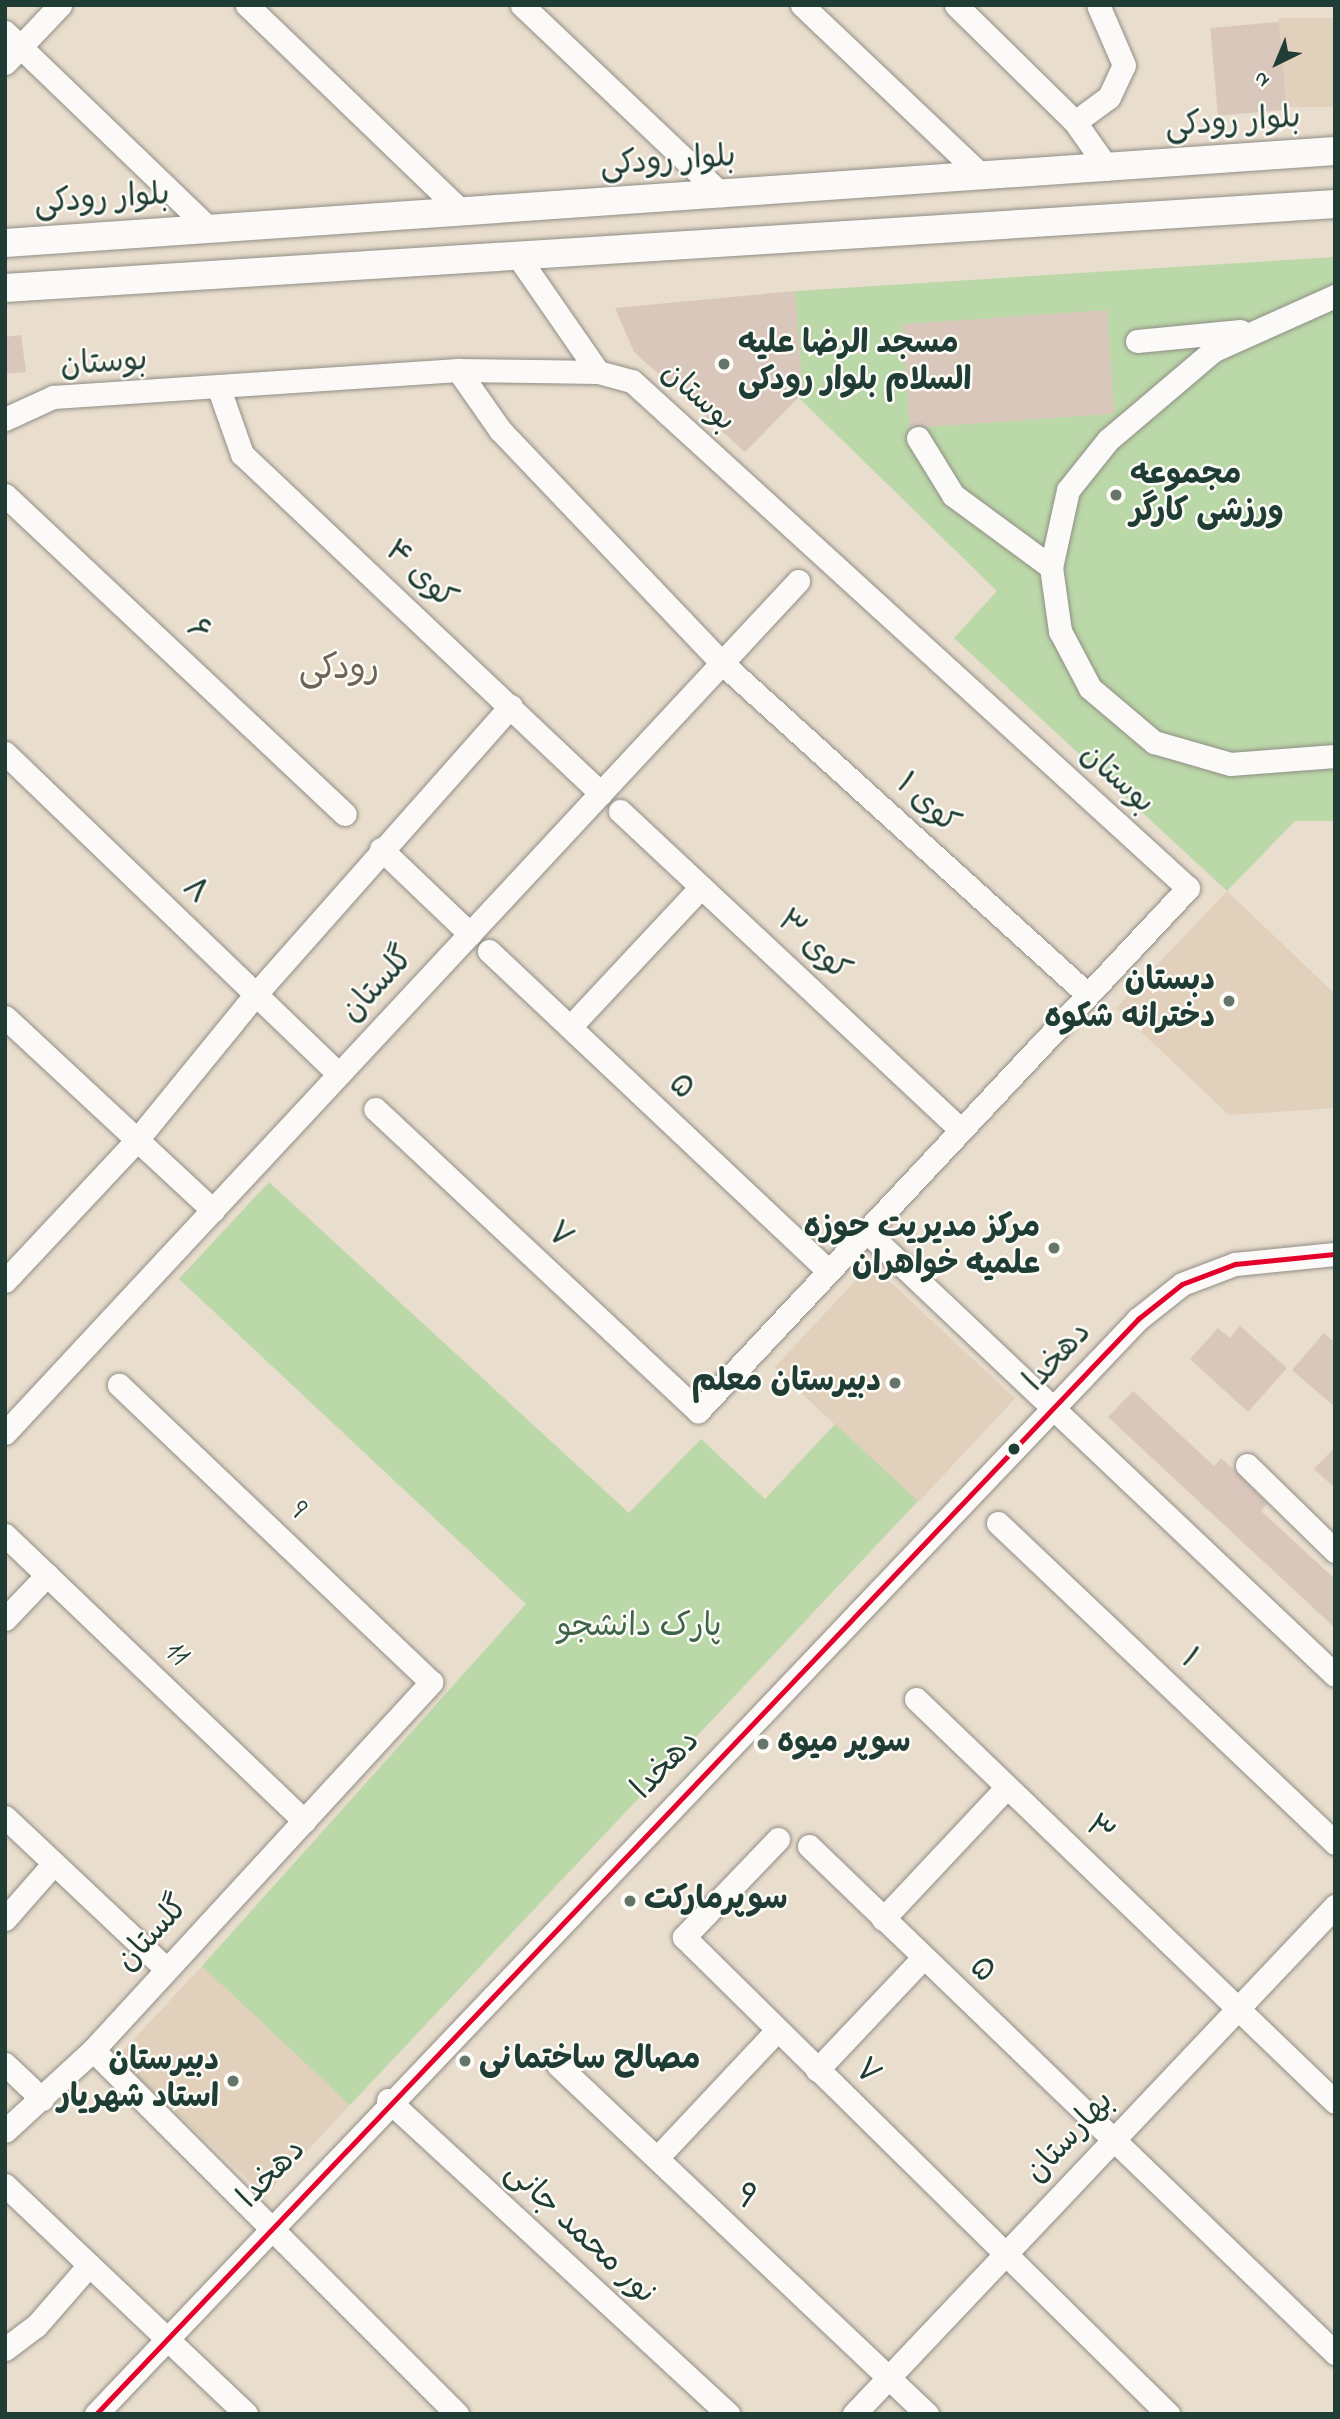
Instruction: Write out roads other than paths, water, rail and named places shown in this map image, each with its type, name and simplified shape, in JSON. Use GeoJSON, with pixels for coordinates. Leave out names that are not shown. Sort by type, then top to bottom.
{"type":"FeatureCollection","features":[{"type":"Feature","properties":{"kind":"main road","name":"بلوار رودکی"},"geometry":{"type":"LineString","coordinates":[[5,243],[1108,169],[1335,151]]}},
{"type":"Feature","properties":{"kind":"main road"},"geometry":{"type":"LineString","coordinates":[[5,288],[1335,204]]}},
{"type":"Feature","properties":{"kind":"street"},"geometry":{"type":"LineString","coordinates":[[60,5],[10,47],[210,229]]}},
{"type":"Feature","properties":{"kind":"street"},"geometry":{"type":"LineString","coordinates":[[247,5],[462,212]]}},
{"type":"Feature","properties":{"kind":"street"},"geometry":{"type":"LineString","coordinates":[[522,5],[722,195]]}},
{"type":"Feature","properties":{"kind":"street"},"geometry":{"type":"LineString","coordinates":[[802,5],[983,177]]}},
{"type":"Feature","properties":{"kind":"street"},"geometry":{"type":"LineString","coordinates":[[956,5],[1075,122],[1108,169]]}},
{"type":"Feature","properties":{"kind":"street"},"geometry":{"type":"LineString","coordinates":[[1075,122],[1109,97],[1124,65],[1098,5]]}},
{"type":"Feature","properties":{"kind":"street"},"geometry":{"type":"LineString","coordinates":[[517,255],[598,372]]}},
{"type":"Feature","properties":{"kind":"street"},"geometry":{"type":"LineString","coordinates":[[1335,296],[1248,331],[1214,350],[1108,440],[1068,490],[1051,567],[1060,631],[1090,688],[1154,742],[1230,764],[1335,756]]}},
{"type":"Feature","properties":{"kind":"street"},"geometry":{"type":"LineString","coordinates":[[1137,341],[1248,331]]}},
{"type":"Feature","properties":{"kind":"street","name":"بوستان"},"geometry":{"type":"LineString","coordinates":[[5,419],[53,397],[219,389],[458,370],[598,372],[632,381],[1188,888],[1088,995]]}},
{"type":"Feature","properties":{"kind":"street","name":"کوی ۱"},"geometry":{"type":"LineString","coordinates":[[458,370],[500,430],[722,663],[1088,995]]}},
{"type":"Feature","properties":{"kind":"street","name":"کوی ۴"},"geometry":{"type":"LineString","coordinates":[[219,389],[242,454],[601,793]]}},
{"type":"Feature","properties":{"kind":"street"},"geometry":{"type":"LineString","coordinates":[[918,438],[953,495],[1051,567]]}},
{"type":"Feature","properties":{"kind":"street","name":"۶"},"geometry":{"type":"LineString","coordinates":[[5,495],[345,814]]}},
{"type":"Feature","properties":{"kind":"street","name":"گلستان"},"geometry":{"type":"LineString","coordinates":[[5,1433],[798,581]]}},
{"type":"Feature","properties":{"kind":"street"},"geometry":{"type":"LineString","coordinates":[[7,1278],[136,1141],[255,995],[511,706]]}},
{"type":"Feature","properties":{"kind":"street","name":"۸"},"geometry":{"type":"LineString","coordinates":[[5,753],[339,1074]]}},
{"type":"Feature","properties":{"kind":"street","name":"کوی ۳"},"geometry":{"type":"LineString","coordinates":[[620,811],[961,1130]]}},
{"type":"Feature","properties":{"kind":"street"},"geometry":{"type":"LineString","coordinates":[[382,849],[470,934]]}},
{"type":"Feature","properties":{"kind":"street"},"geometry":{"type":"LineString","coordinates":[[570,1027],[701,887]]}},
{"type":"Feature","properties":{"kind":"street","name":"۵"},"geometry":{"type":"LineString","coordinates":[[489,951],[829,1271]]}},
{"type":"Feature","properties":{"kind":"street"},"geometry":{"type":"LineString","coordinates":[[829,1271],[1088,995]]}},
{"type":"Feature","properties":{"kind":"street"},"geometry":{"type":"LineString","coordinates":[[5,1017],[213,1210]]}},
{"type":"Feature","properties":{"kind":"street","name":"۷"},"geometry":{"type":"LineString","coordinates":[[375,1109],[698,1411],[829,1271]]}},
{"type":"Feature","properties":{"kind":"street"},"geometry":{"type":"LineString","coordinates":[[866,1231],[1335,1675]]}},
{"type":"Feature","properties":{"kind":"street","name":"دهخدا"},"geometry":{"type":"LineString","coordinates":[[96,2414],[270,2224],[1054,1410],[1138,1319],[1182,1284],[1235,1264],[1335,1254]]}},
{"type":"Feature","properties":{"kind":"street","name":"9"},"geometry":{"type":"LineString","coordinates":[[119,1385],[431,1682]]}},
{"type":"Feature","properties":{"kind":"street"},"geometry":{"type":"LineString","coordinates":[[1247,1465],[1335,1551]]}},
{"type":"Feature","properties":{"kind":"street","name":"۱"},"geometry":{"type":"LineString","coordinates":[[999,1523],[1335,1843]]}},
{"type":"Feature","properties":{"kind":"street","name":"11"},"geometry":{"type":"LineString","coordinates":[[5,1535],[303,1821]]}},
{"type":"Feature","properties":{"kind":"street"},"geometry":{"type":"LineString","coordinates":[[5,1619],[47,1575]]}},
{"type":"Feature","properties":{"kind":"street","name":"گلستان"},"geometry":{"type":"LineString","coordinates":[[93,2050],[165,1968],[431,1682]]}},
{"type":"Feature","properties":{"kind":"street","name":"۳"},"geometry":{"type":"LineString","coordinates":[[916,1699],[1335,2102]]}},
{"type":"Feature","properties":{"kind":"street"},"geometry":{"type":"LineString","coordinates":[[883,1919],[1007,1787]]}},
{"type":"Feature","properties":{"kind":"street"},"geometry":{"type":"LineString","coordinates":[[5,1817],[165,1968]]}},
{"type":"Feature","properties":{"kind":"street","name":"۷"},"geometry":{"type":"LineString","coordinates":[[778,1839],[684,1937],[1003,2254]]}},
{"type":"Feature","properties":{"kind":"street","name":"۵"},"geometry":{"type":"LineString","coordinates":[[809,1846],[1111,2141]]}},
{"type":"Feature","properties":{"kind":"street"},"geometry":{"type":"LineString","coordinates":[[5,1919],[54,1863]]}},
{"type":"Feature","properties":{"kind":"street","name":"بهارستان"},"geometry":{"type":"LineString","coordinates":[[854,2414],[887,2376],[1335,1906]]}},
{"type":"Feature","properties":{"kind":"street"},"geometry":{"type":"LineString","coordinates":[[817,2070],[923,1958]]}},
{"type":"Feature","properties":{"kind":"street"},"geometry":{"type":"LineString","coordinates":[[657,2158],[777,2030]]}},
{"type":"Feature","properties":{"kind":"street"},"geometry":{"type":"LineString","coordinates":[[5,2131],[93,2050],[270,2224],[457,2414]]}},
{"type":"Feature","properties":{"kind":"street"},"geometry":{"type":"LineString","coordinates":[[5,2064],[42,2099]]}},
{"type":"Feature","properties":{"kind":"street","name":"۹"},"geometry":{"type":"LineString","coordinates":[[558,2065],[927,2414]]}},
{"type":"Feature","properties":{"kind":"street","name":"نور محمد جانی"},"geometry":{"type":"LineString","coordinates":[[388,2101],[728,2414]]}},
{"type":"Feature","properties":{"kind":"street"},"geometry":{"type":"LineString","coordinates":[[1111,2141],[1335,2353]]}},
{"type":"Feature","properties":{"kind":"street"},"geometry":{"type":"LineString","coordinates":[[5,2185],[246,2414]]}},
{"type":"Feature","properties":{"kind":"street"},"geometry":{"type":"LineString","coordinates":[[1003,2254],[1168,2414]]}},
{"type":"Feature","properties":{"kind":"street"},"geometry":{"type":"LineString","coordinates":[[5,2349],[36,2326],[89,2265]]}},
{"type":"Feature","properties":{"kind":"place","name":"مسجد الرضا علیه السلام بلوار رودکی"},"geometry":{"type":"Point","coordinates":[724,364]}},
{"type":"Feature","properties":{"kind":"place","name":"مجموعه ورزشی کارگر"},"geometry":{"type":"Point","coordinates":[1116,495]}},
{"type":"Feature","properties":{"kind":"place","name":"دبستان دخترانه شکوه"},"geometry":{"type":"Point","coordinates":[1229,1001]}},
{"type":"Feature","properties":{"kind":"place","name":"مرکز مدیریت حوزه علمیه خواهران"},"geometry":{"type":"Point","coordinates":[1054,1248]}},
{"type":"Feature","properties":{"kind":"place","name":"دبیرستان معلم"},"geometry":{"type":"Point","coordinates":[895,1383]}},
{"type":"Feature","properties":{"kind":"place","name":"سوپر میوه"},"geometry":{"type":"Point","coordinates":[763,1744]}},
{"type":"Feature","properties":{"kind":"place","name":"سوپرمارکت"},"geometry":{"type":"Point","coordinates":[630,1901]}},
{"type":"Feature","properties":{"kind":"place","name":"مصالح ساختمانی"},"geometry":{"type":"Point","coordinates":[465,2061]}},
{"type":"Feature","properties":{"kind":"place","name":"دبیرستان استاد شهریار"},"geometry":{"type":"Point","coordinates":[233,2081]}},
{"type":"Feature","properties":{"kind":"district","name":"رودکی"},"geometry":{"type":"Point","coordinates":[339,670]}},
{"type":"Feature","properties":{"kind":"park label","name":"پارک دانشجو"},"geometry":{"type":"Point","coordinates":[639,1628]}}]}
